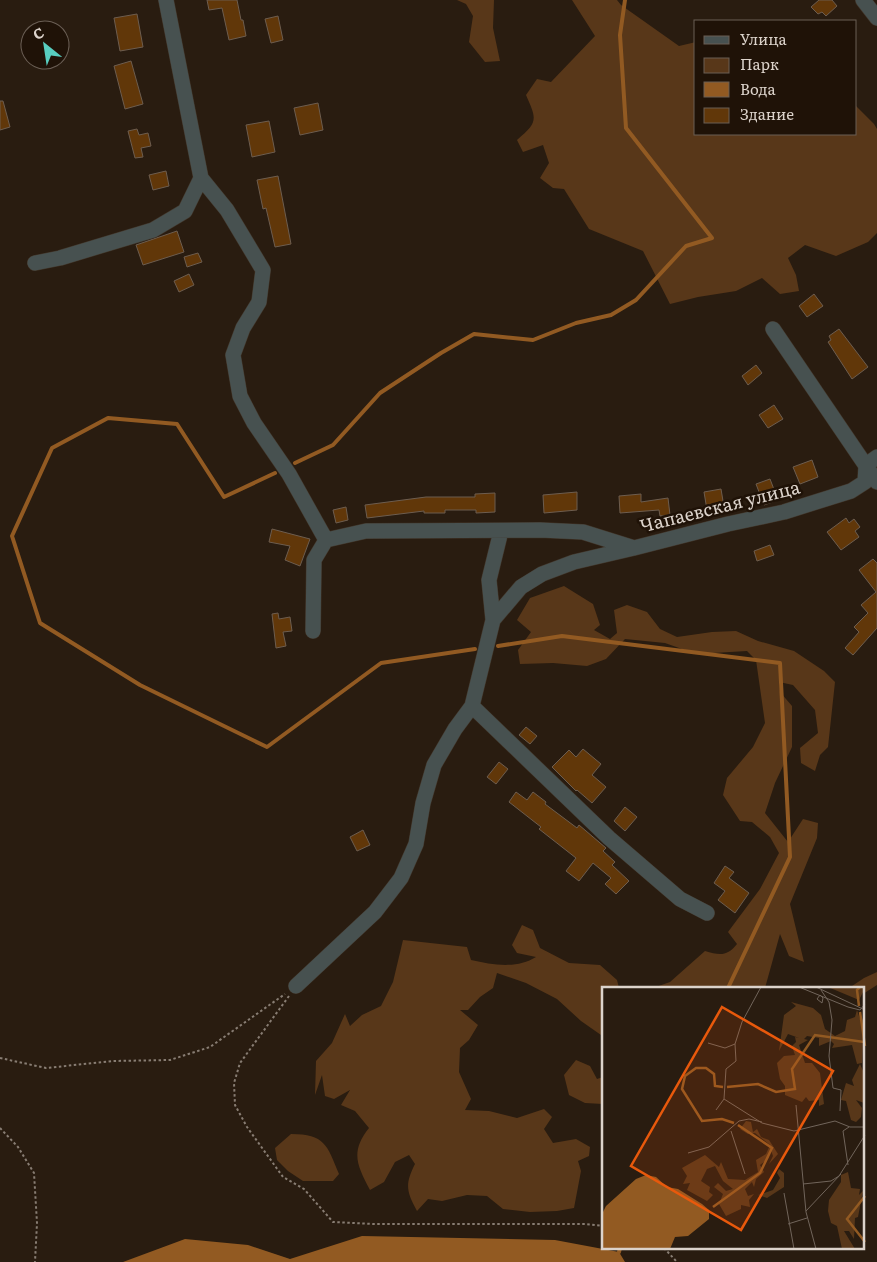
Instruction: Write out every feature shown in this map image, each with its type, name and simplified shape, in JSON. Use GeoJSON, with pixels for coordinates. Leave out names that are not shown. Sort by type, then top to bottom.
{"type":"FeatureCollection","features":[{"type":"Feature","properties":{"kind":"street"},"geometry":{"type":"LineString","coordinates":[[166,0],[201,178],[228,210],[262,270],[258,302],[243,328],[234,355],[240,396],[254,423],[289,474],[326,540],[314,560],[313,631]]}},
{"type":"Feature","properties":{"kind":"street"},"geometry":{"type":"LineString","coordinates":[[863,0],[877,18]]}},
{"type":"Feature","properties":{"kind":"street"},"geometry":{"type":"LineString","coordinates":[[36,263],[60,258],[153,230],[185,211],[201,178]]}},
{"type":"Feature","properties":{"kind":"street"},"geometry":{"type":"LineString","coordinates":[[773,329],[871,461],[877,482]]}},
{"type":"Feature","properties":{"kind":"street","name":"Чапаевская улица"},"geometry":{"type":"LineString","coordinates":[[326,540],[366,531],[540,530],[583,532],[634,548],[784,512],[851,491],[865,482],[871,461]]}},
{"type":"Feature","properties":{"kind":"street"},"geometry":{"type":"LineString","coordinates":[[296,986],[375,912],[401,878],[416,844],[423,803],[434,765],[455,729],[472,706],[493,620],[489,580],[501,531]]}},
{"type":"Feature","properties":{"kind":"street"},"geometry":{"type":"LineString","coordinates":[[493,620],[521,587],[542,574],[574,562],[634,548]]}},
{"type":"Feature","properties":{"kind":"street"},"geometry":{"type":"LineString","coordinates":[[472,706],[609,838],[680,899],[707,913]]}},
{"type":"Feature","properties":{"kind":"path"},"geometry":{"type":"LineString","coordinates":[[0,1058],[46,1068],[113,1061],[170,1060],[210,1047],[296,986]]}},
{"type":"Feature","properties":{"kind":"path"},"geometry":{"type":"LineString","coordinates":[[296,986],[240,1063],[234,1082],[235,1105],[247,1127],[283,1177],[304,1189],[333,1222],[374,1224],[586,1224],[602,1226]]}},
{"type":"Feature","properties":{"kind":"path"},"geometry":{"type":"LineString","coordinates":[[0,1128],[18,1147],[34,1173],[37,1223],[35,1262]]}},
{"type":"Feature","properties":{"kind":"path"},"geometry":{"type":"LineString","coordinates":[[666,1250],[677,1262]]}},
{"type":"Feature","properties":{"kind":"green space"},"geometry":{"type":"Polygon","coordinates":[[[457,0],[494,0],[493,28],[500,61],[485,62],[469,42],[473,16],[466,4],[457,0]]]}},
{"type":"Feature","properties":{"kind":"green space"},"geometry":{"type":"Polygon","coordinates":[[[572,0],[617,0],[621,5],[679,46],[694,42],[694,135],[857,135],[857,107],[877,129],[877,233],[868,242],[836,256],[805,245],[788,258],[796,275],[799,291],[780,294],[762,278],[736,291],[670,304],[643,251],[589,229],[564,189],[553,188],[540,178],[549,163],[543,145],[523,152],[517,140],[529,129],[534,120],[534,115],[526,95],[537,79],[551,82],[595,36],[572,0]]]}},
{"type":"Feature","properties":{"kind":"green space"},"geometry":{"type":"Polygon","coordinates":[[[564,586],[593,604],[600,625],[594,630],[610,639],[617,633],[614,610],[627,605],[647,612],[660,629],[677,637],[736,631],[758,641],[794,651],[824,671],[835,682],[828,747],[820,755],[815,771],[801,763],[800,748],[818,733],[815,710],[793,685],[779,682],[780,692],[792,706],[792,747],[775,783],[765,813],[788,842],[803,819],[818,823],[817,838],[790,904],[804,962],[789,956],[780,934],[765,987],[656,987],[670,982],[705,951],[723,954],[730,951],[737,944],[728,932],[760,889],[779,853],[770,837],[752,822],[740,821],[723,795],[727,778],[753,747],[765,723],[756,660],[747,651],[696,654],[665,643],[625,639],[606,659],[587,666],[553,663],[520,664],[518,650],[531,632],[517,620],[530,598],[564,586]]]}},
{"type":"Feature","properties":{"kind":"green space"},"geometry":{"type":"Polygon","coordinates":[[[522,925],[533,930],[540,948],[569,963],[600,965],[617,980],[619,987],[602,987],[602,1035],[581,1021],[557,999],[526,983],[497,973],[493,988],[480,997],[468,1010],[460,1010],[478,1025],[469,1040],[460,1048],[459,1072],[471,1099],[465,1110],[489,1111],[517,1118],[544,1109],[552,1117],[544,1129],[553,1143],[576,1139],[590,1147],[589,1156],[578,1161],[581,1171],[574,1208],[530,1212],[503,1209],[487,1196],[467,1195],[442,1201],[428,1199],[417,1211],[408,1188],[408,1182],[415,1164],[409,1155],[395,1162],[384,1182],[370,1190],[359,1166],[358,1159],[359,1144],[369,1128],[355,1111],[341,1105],[350,1090],[334,1099],[325,1096],[322,1075],[315,1095],[316,1061],[332,1043],[345,1014],[350,1026],[362,1015],[381,1006],[393,982],[403,940],[467,947],[471,960],[488,963],[513,965],[536,957],[517,953],[512,945],[522,925]]]}},
{"type":"Feature","properties":{"kind":"green space"},"geometry":{"type":"Polygon","coordinates":[[[877,972],[877,985],[864,993],[864,987],[850,987],[877,972]]]}},
{"type":"Feature","properties":{"kind":"green space"},"geometry":{"type":"Polygon","coordinates":[[[576,1060],[590,1066],[597,1079],[602,1077],[602,1104],[585,1103],[569,1095],[564,1075],[576,1060]]]}},
{"type":"Feature","properties":{"kind":"green space"},"geometry":{"type":"Polygon","coordinates":[[[291,1134],[311,1136],[323,1143],[328,1149],[339,1174],[333,1181],[303,1181],[288,1171],[277,1160],[275,1148],[291,1134]]]}},
{"type":"Feature","properties":{"kind":"water"},"geometry":{"type":"Polygon","coordinates":[[[362,1236],[555,1240],[619,1252],[625,1262],[123,1262],[185,1239],[248,1245],[290,1259],[362,1236]]]}},
{"type":"Feature","properties":{"kind":"building"},"geometry":{"type":"Polygon","coordinates":[[[207,0],[237,0],[246,36],[229,40],[222,8],[209,10],[207,0]]]}},
{"type":"Feature","properties":{"kind":"building"},"geometry":{"type":"Polygon","coordinates":[[[819,0],[832,0],[837,6],[826,16],[822,12],[818,14],[811,7],[819,0]]]}},
{"type":"Feature","properties":{"kind":"building"},"geometry":{"type":"Polygon","coordinates":[[[137,14],[143,47],[120,51],[114,18],[137,14]]]}},
{"type":"Feature","properties":{"kind":"building"},"geometry":{"type":"Polygon","coordinates":[[[278,16],[283,40],[271,43],[265,19],[278,16]]]}},
{"type":"Feature","properties":{"kind":"building"},"geometry":{"type":"Polygon","coordinates":[[[131,61],[143,104],[125,109],[114,66],[131,61]]]}},
{"type":"Feature","properties":{"kind":"building"},"geometry":{"type":"Polygon","coordinates":[[[0,101],[3,101],[10,127],[0,130],[0,101]]]}},
{"type":"Feature","properties":{"kind":"building"},"geometry":{"type":"Polygon","coordinates":[[[318,103],[323,130],[300,135],[294,108],[318,103]]]}},
{"type":"Feature","properties":{"kind":"building"},"geometry":{"type":"Polygon","coordinates":[[[269,121],[275,152],[252,157],[246,125],[269,121]]]}},
{"type":"Feature","properties":{"kind":"building"},"geometry":{"type":"Polygon","coordinates":[[[137,129],[139,135],[148,133],[151,146],[141,148],[143,157],[135,158],[128,131],[137,129]]]}},
{"type":"Feature","properties":{"kind":"building"},"geometry":{"type":"Polygon","coordinates":[[[166,171],[169,186],[153,190],[149,175],[166,171]]]}},
{"type":"Feature","properties":{"kind":"building"},"geometry":{"type":"Polygon","coordinates":[[[278,176],[291,244],[275,247],[266,208],[263,209],[257,180],[278,176]]]}},
{"type":"Feature","properties":{"kind":"building"},"geometry":{"type":"Polygon","coordinates":[[[177,231],[184,252],[143,265],[136,245],[177,231]]]}},
{"type":"Feature","properties":{"kind":"building"},"geometry":{"type":"Polygon","coordinates":[[[198,253],[202,262],[187,267],[184,257],[198,253]]]}},
{"type":"Feature","properties":{"kind":"building"},"geometry":{"type":"Polygon","coordinates":[[[189,274],[194,285],[179,292],[174,281],[189,274]]]}},
{"type":"Feature","properties":{"kind":"building"},"geometry":{"type":"Polygon","coordinates":[[[814,294],[823,306],[807,317],[799,306],[814,294]]]}},
{"type":"Feature","properties":{"kind":"building"},"geometry":{"type":"Polygon","coordinates":[[[839,329],[868,367],[852,379],[828,342],[831,340],[829,336],[839,329]]]}},
{"type":"Feature","properties":{"kind":"building"},"geometry":{"type":"Polygon","coordinates":[[[756,365],[762,373],[748,385],[742,376],[756,365]]]}},
{"type":"Feature","properties":{"kind":"building"},"geometry":{"type":"Polygon","coordinates":[[[774,405],[783,419],[768,428],[759,415],[774,405]]]}},
{"type":"Feature","properties":{"kind":"building"},"geometry":{"type":"Polygon","coordinates":[[[812,460],[818,477],[800,484],[793,467],[812,460]]]}},
{"type":"Feature","properties":{"kind":"building"},"geometry":{"type":"Polygon","coordinates":[[[770,479],[778,500],[764,505],[756,484],[770,479]]]}},
{"type":"Feature","properties":{"kind":"building"},"geometry":{"type":"Polygon","coordinates":[[[721,489],[724,507],[707,510],[704,492],[721,489]]]}},
{"type":"Feature","properties":{"kind":"building"},"geometry":{"type":"Polygon","coordinates":[[[577,492],[577,510],[544,513],[543,495],[577,492]]]}},
{"type":"Feature","properties":{"kind":"building"},"geometry":{"type":"Polygon","coordinates":[[[495,493],[495,512],[476,513],[476,510],[445,510],[445,513],[424,513],[424,511],[367,518],[365,505],[426,497],[475,497],[475,494],[495,493]]]}},
{"type":"Feature","properties":{"kind":"building"},"geometry":{"type":"Polygon","coordinates":[[[641,494],[641,502],[668,498],[670,515],[660,516],[659,510],[620,513],[619,496],[641,494]]]}},
{"type":"Feature","properties":{"kind":"building"},"geometry":{"type":"Polygon","coordinates":[[[346,507],[348,520],[336,523],[333,510],[346,507]]]}},
{"type":"Feature","properties":{"kind":"building"},"geometry":{"type":"Polygon","coordinates":[[[846,518],[849,523],[854,519],[860,527],[855,531],[859,537],[841,550],[827,532],[846,518]]]}},
{"type":"Feature","properties":{"kind":"building"},"geometry":{"type":"Polygon","coordinates":[[[272,529],[310,539],[300,566],[285,560],[290,546],[269,542],[272,529]]]}},
{"type":"Feature","properties":{"kind":"building"},"geometry":{"type":"Polygon","coordinates":[[[770,545],[774,555],[757,561],[754,551],[770,545]]]}},
{"type":"Feature","properties":{"kind":"building"},"geometry":{"type":"Polygon","coordinates":[[[873,559],[877,563],[877,628],[853,655],[845,648],[859,632],[854,627],[868,613],[861,605],[876,592],[859,570],[873,559]]]}},
{"type":"Feature","properties":{"kind":"building"},"geometry":{"type":"Polygon","coordinates":[[[278,613],[279,619],[290,617],[292,631],[283,632],[286,646],[276,648],[272,614],[278,613]]]}},
{"type":"Feature","properties":{"kind":"building"},"geometry":{"type":"Polygon","coordinates":[[[526,727],[537,736],[530,744],[519,735],[526,727]]]}},
{"type":"Feature","properties":{"kind":"building"},"geometry":{"type":"Polygon","coordinates":[[[583,749],[601,764],[592,775],[606,787],[592,803],[576,791],[552,767],[569,750],[576,757],[583,749]]]}},
{"type":"Feature","properties":{"kind":"building"},"geometry":{"type":"Polygon","coordinates":[[[499,762],[508,769],[496,784],[487,777],[499,762]]]}},
{"type":"Feature","properties":{"kind":"building"},"geometry":{"type":"Polygon","coordinates":[[[516,792],[527,800],[533,792],[546,802],[545,804],[577,828],[579,825],[606,848],[603,851],[615,862],[612,865],[629,881],[616,894],[605,884],[611,878],[593,863],[579,881],[566,871],[576,858],[509,802],[516,792]]]}},
{"type":"Feature","properties":{"kind":"building"},"geometry":{"type":"Polygon","coordinates":[[[625,807],[637,817],[625,831],[614,821],[625,807]]]}},
{"type":"Feature","properties":{"kind":"building"},"geometry":{"type":"Polygon","coordinates":[[[363,830],[370,845],[357,851],[350,837],[363,830]]]}},
{"type":"Feature","properties":{"kind":"building"},"geometry":{"type":"Polygon","coordinates":[[[725,866],[734,872],[729,878],[749,893],[735,913],[718,900],[725,891],[714,883],[725,866]]]}},
{"type":"Feature","properties":{"kind":"waterway"},"geometry":{"type":"LineString","coordinates":[[295,463],[333,445],[380,393],[474,334],[533,340],[576,323],[611,315],[636,300],[686,246],[712,238],[626,128],[620,35],[625,0]]}},
{"type":"Feature","properties":{"kind":"waterway"},"geometry":{"type":"LineString","coordinates":[[275,473],[224,497],[177,424],[108,418],[52,448],[12,536],[40,623],[140,685],[267,747],[381,663],[475,649]]}},
{"type":"Feature","properties":{"kind":"waterway"},"geometry":{"type":"LineString","coordinates":[[498,646],[562,636],[780,663],[790,857],[728,987]]}}]}
